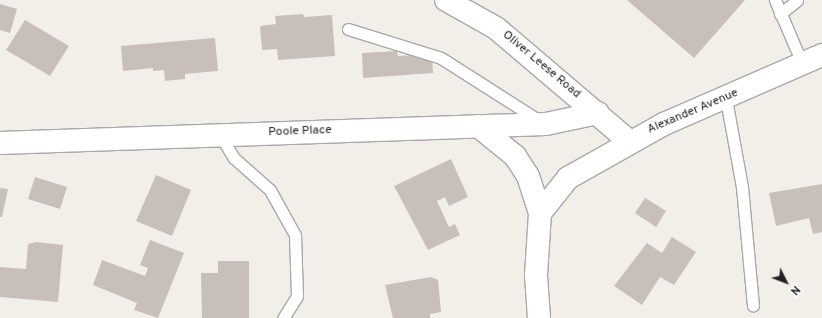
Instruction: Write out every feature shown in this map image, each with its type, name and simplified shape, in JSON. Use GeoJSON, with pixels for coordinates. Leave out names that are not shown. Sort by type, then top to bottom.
{"type":"FeatureCollection","features":[{"type":"Feature","properties":{"kind":"street","name":"Oliver Leese Road"},"geometry":{"type":"LineString","coordinates":[[446,0],[496,28],[598,113],[629,141]]}},
{"type":"Feature","properties":{"kind":"street","name":"Alexander Avenue"},"geometry":{"type":"LineString","coordinates":[[540,213],[568,178],[629,141],[822,55]]}},
{"type":"Feature","properties":{"kind":"street","name":"Poole Place"},"geometry":{"type":"LineString","coordinates":[[0,143],[546,124],[598,113]]}},
{"type":"Feature","properties":{"kind":"street"},"geometry":{"type":"LineString","coordinates":[[478,126],[515,156],[528,176],[540,213],[536,275],[539,318]]}},
{"type":"Feature","properties":{"kind":"lane"},"geometry":{"type":"LineString","coordinates":[[775,0],[802,64]]}},
{"type":"Feature","properties":{"kind":"lane"},"geometry":{"type":"LineString","coordinates":[[780,14],[797,0]]}},
{"type":"Feature","properties":{"kind":"lane"},"geometry":{"type":"LineString","coordinates":[[348,29],[441,58],[546,124]]}},
{"type":"Feature","properties":{"kind":"lane"},"geometry":{"type":"LineString","coordinates":[[726,99],[742,187],[753,305]]}},
{"type":"Feature","properties":{"kind":"lane"},"geometry":{"type":"LineString","coordinates":[[220,135],[234,158],[270,190],[295,235],[297,296],[283,318]]}},
{"type":"Feature","properties":{"kind":"building"},"geometry":{"type":"Polygon","coordinates":[[[627,0],[745,0],[694,58],[627,0]]]}},
{"type":"Feature","properties":{"kind":"building"},"geometry":{"type":"Polygon","coordinates":[[[0,4],[17,9],[10,33],[0,30],[0,4]]]}},
{"type":"Feature","properties":{"kind":"building"},"geometry":{"type":"Polygon","coordinates":[[[303,14],[304,17],[332,15],[335,56],[278,60],[277,49],[262,50],[260,26],[276,24],[275,16],[303,14]]]}},
{"type":"Feature","properties":{"kind":"building"},"geometry":{"type":"Polygon","coordinates":[[[25,20],[69,46],[50,76],[6,50],[25,20]]]}},
{"type":"Feature","properties":{"kind":"building"},"geometry":{"type":"Polygon","coordinates":[[[215,38],[218,71],[185,74],[185,79],[165,81],[164,70],[153,71],[153,68],[123,71],[121,46],[215,38]]]}},
{"type":"Feature","properties":{"kind":"building"},"geometry":{"type":"Polygon","coordinates":[[[397,51],[398,56],[432,54],[433,73],[363,78],[362,53],[397,51]]]}},
{"type":"Feature","properties":{"kind":"building"},"geometry":{"type":"Polygon","coordinates":[[[451,159],[468,197],[449,206],[445,197],[437,201],[449,227],[455,224],[460,235],[428,250],[394,186],[451,159]]]}},
{"type":"Feature","properties":{"kind":"building"},"geometry":{"type":"Polygon","coordinates":[[[156,175],[191,190],[172,236],[136,221],[156,175]]]}},
{"type":"Feature","properties":{"kind":"building"},"geometry":{"type":"Polygon","coordinates":[[[35,177],[67,187],[60,209],[28,199],[35,177]]]}},
{"type":"Feature","properties":{"kind":"building"},"geometry":{"type":"Polygon","coordinates":[[[822,184],[822,232],[813,234],[809,218],[776,226],[769,193],[822,184]]]}},
{"type":"Feature","properties":{"kind":"building"},"geometry":{"type":"Polygon","coordinates":[[[0,188],[8,189],[2,217],[0,217],[0,188]]]}},
{"type":"Feature","properties":{"kind":"building"},"geometry":{"type":"Polygon","coordinates":[[[645,198],[666,211],[656,227],[635,213],[645,198]]]}},
{"type":"Feature","properties":{"kind":"building"},"geometry":{"type":"Polygon","coordinates":[[[672,237],[696,252],[674,285],[660,277],[642,305],[614,286],[647,243],[662,253],[672,237]]]}},
{"type":"Feature","properties":{"kind":"building"},"geometry":{"type":"Polygon","coordinates":[[[150,240],[184,253],[158,318],[134,310],[137,303],[93,285],[102,260],[145,276],[148,268],[140,265],[150,240]]]}},
{"type":"Feature","properties":{"kind":"building"},"geometry":{"type":"Polygon","coordinates":[[[36,242],[63,245],[58,302],[0,297],[0,267],[26,269],[28,244],[36,242]]]}},
{"type":"Feature","properties":{"kind":"building"},"geometry":{"type":"Polygon","coordinates":[[[218,261],[249,261],[249,318],[202,318],[201,273],[218,273],[218,261]]]}},
{"type":"Feature","properties":{"kind":"building"},"geometry":{"type":"Polygon","coordinates":[[[431,277],[438,280],[441,312],[430,314],[430,318],[393,318],[385,285],[431,277]]]}}]}
